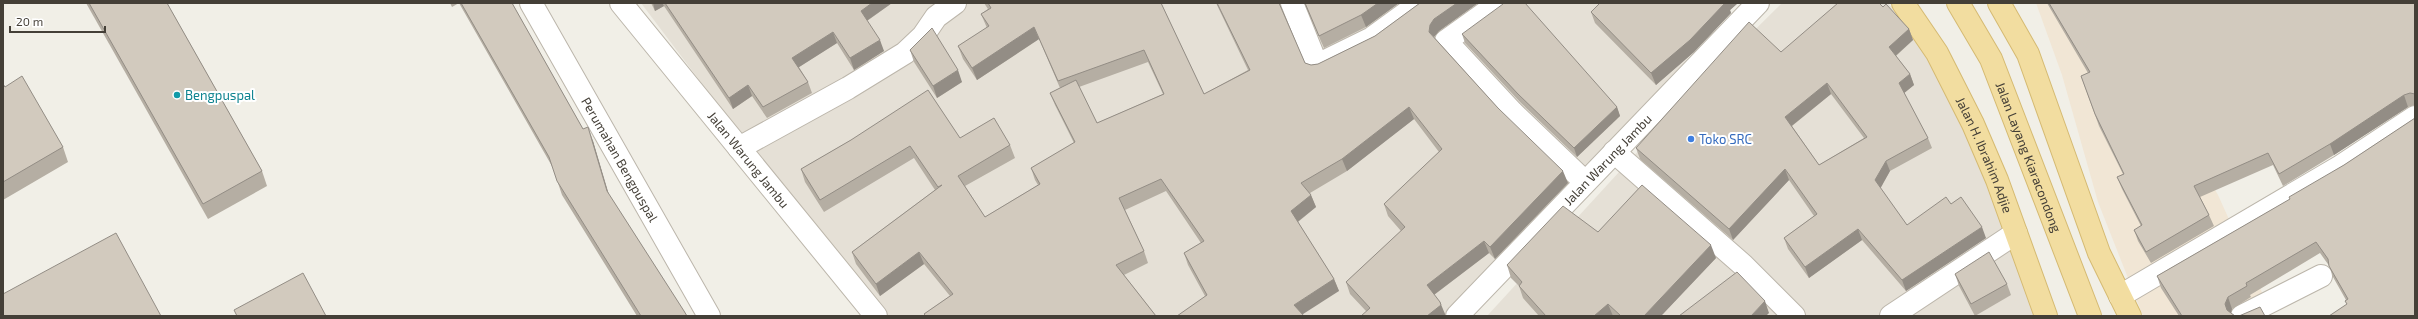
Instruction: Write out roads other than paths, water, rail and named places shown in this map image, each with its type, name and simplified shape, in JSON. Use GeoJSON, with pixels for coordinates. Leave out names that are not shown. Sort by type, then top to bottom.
{"type":"FeatureCollection","features":[{"type":"Feature","properties":{"kind":"main road","name":"Jalan H. Ibrahim Adjie"},"geometry":{"type":"LineString","coordinates":[[1903,3],[1938,53],[1973,124],[1997,180],[2046,316]]}},
{"type":"Feature","properties":{"kind":"main road","name":"Jalan Layang Kiaracondong"},"geometry":{"type":"LineString","coordinates":[[1958,3],[1991,59],[2090,316]]}},
{"type":"Feature","properties":{"kind":"main road"},"geometry":{"type":"LineString","coordinates":[[1999,3],[2028,54],[2099,254],[2130,316]]}},
{"type":"Feature","properties":{"kind":"street","name":"Perumahan Bengpuspal"},"geometry":{"type":"LineString","coordinates":[[531,3],[709,316]]}},
{"type":"Feature","properties":{"kind":"street","name":"Jalan Warung Jambu"},"geometry":{"type":"LineString","coordinates":[[621,3],[876,316]]}},
{"type":"Feature","properties":{"kind":"street"},"geometry":{"type":"LineString","coordinates":[[739,148],[848,88],[905,53],[923,36],[936,17],[955,3]]}},
{"type":"Feature","properties":{"kind":"street"},"geometry":{"type":"LineString","coordinates":[[1292,3],[1317,64],[1372,38],[1420,3]]}},
{"type":"Feature","properties":{"kind":"street"},"geometry":{"type":"LineString","coordinates":[[1499,3],[1446,41],[1512,112],[1585,182]]}},
{"type":"Feature","properties":{"kind":"street","name":"Jalan Warung Jambu"},"geometry":{"type":"LineString","coordinates":[[1457,316],[1758,3]]}},
{"type":"Feature","properties":{"kind":"street"},"geometry":{"type":"LineString","coordinates":[[2120,296],[2341,166],[2415,117]]}},
{"type":"Feature","properties":{"kind":"street"},"geometry":{"type":"LineString","coordinates":[[1614,152],[1742,265],[1794,316]]}},
{"type":"Feature","properties":{"kind":"street"},"geometry":{"type":"LineString","coordinates":[[1891,316],[2016,233]]}},
{"type":"Feature","properties":{"kind":"street"},"geometry":{"type":"LineString","coordinates":[[2242,316],[2321,276]]}},
{"type":"Feature","properties":{"kind":"place","name":"Bengpuspal"},"geometry":{"type":"Point","coordinates":[177,95]}},
{"type":"Feature","properties":{"kind":"place","name":"Toko SRC"},"geometry":{"type":"Point","coordinates":[1691,139]}}]}
